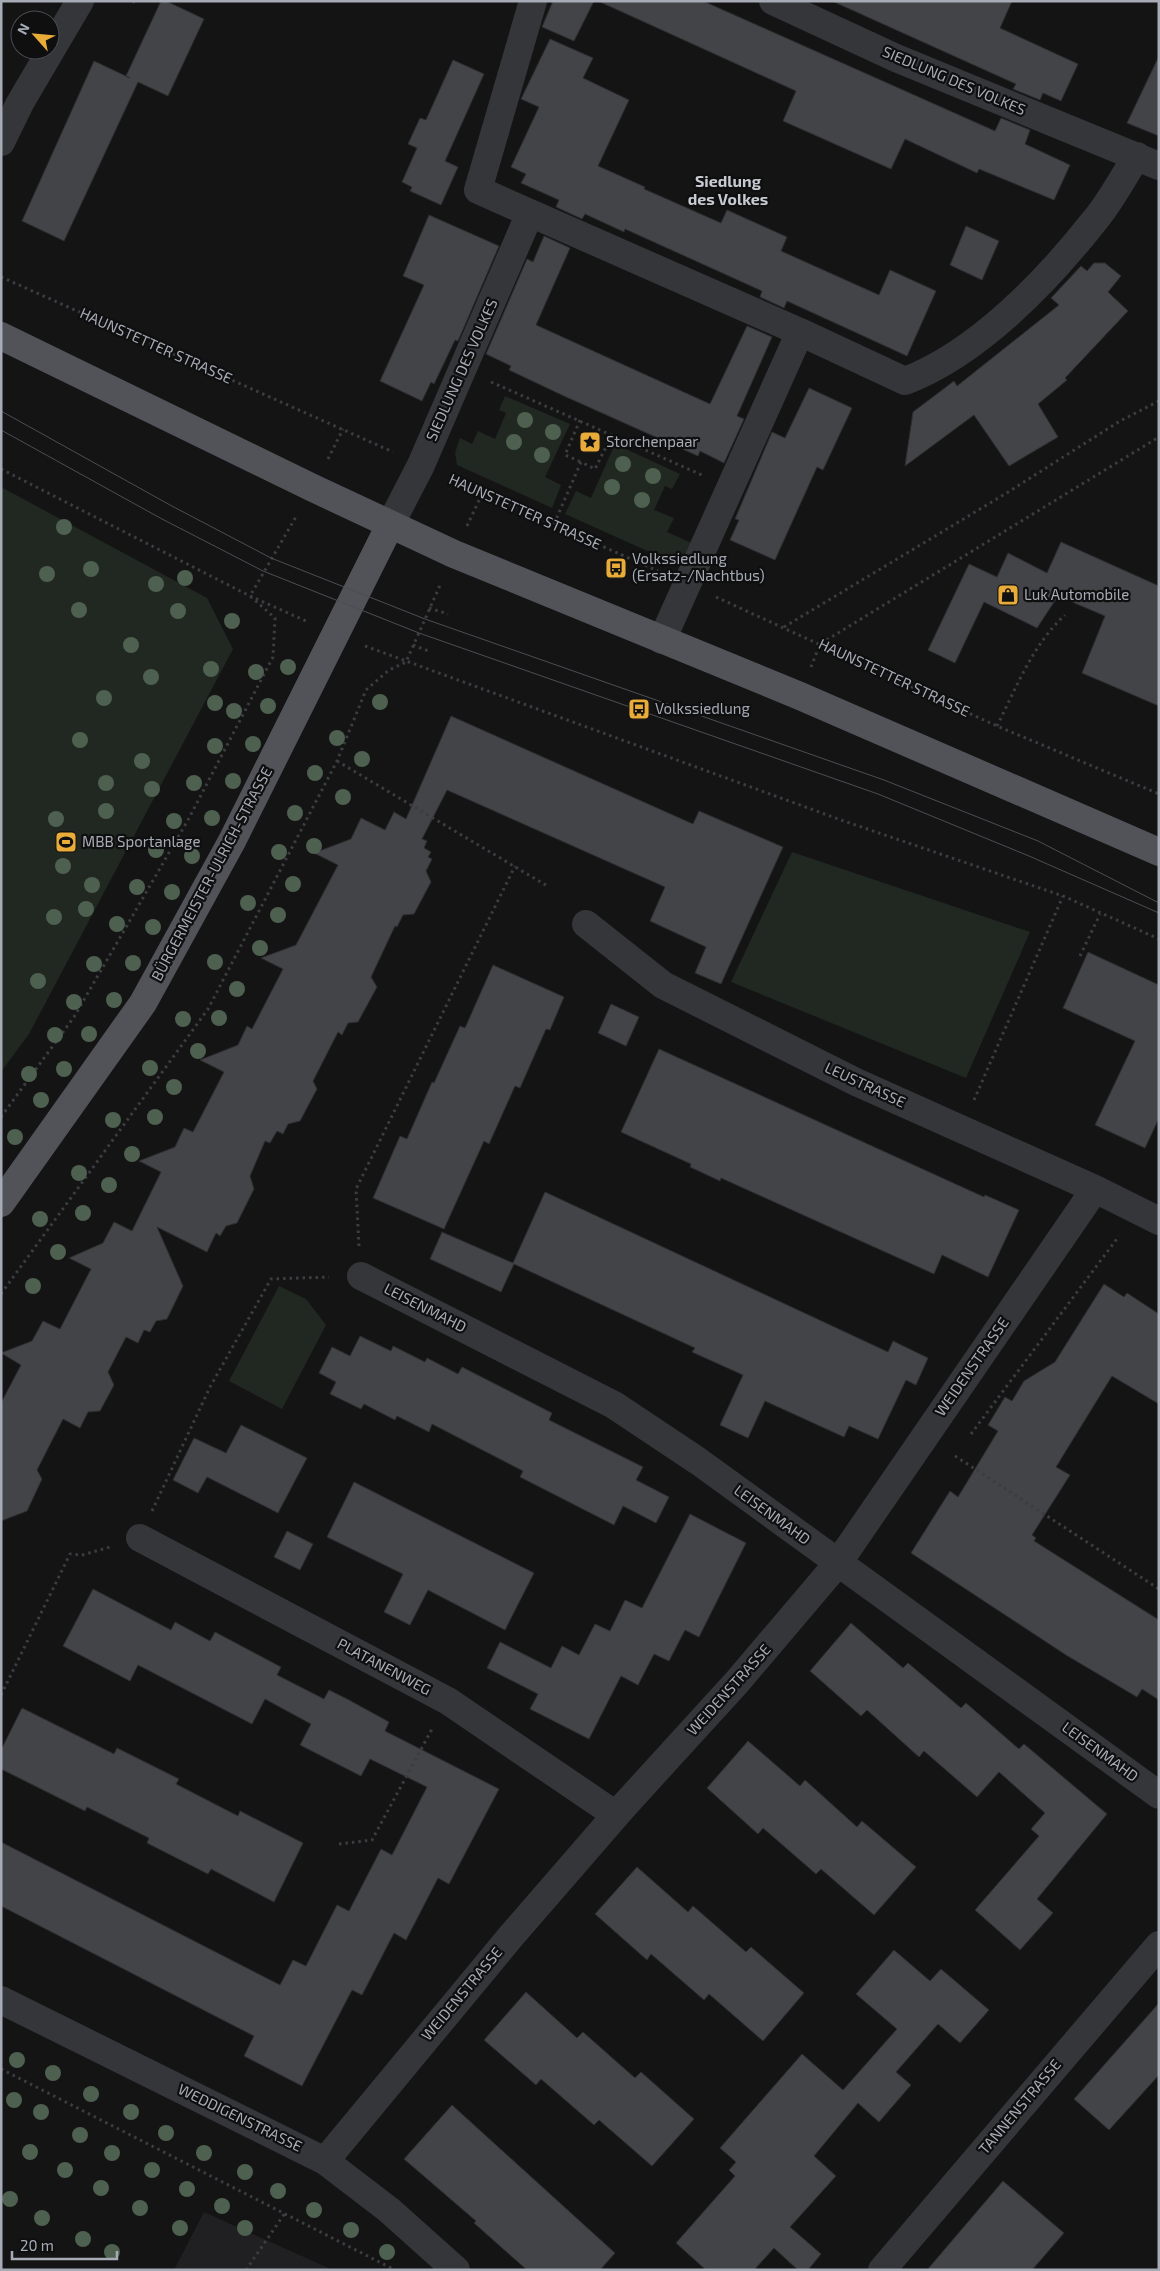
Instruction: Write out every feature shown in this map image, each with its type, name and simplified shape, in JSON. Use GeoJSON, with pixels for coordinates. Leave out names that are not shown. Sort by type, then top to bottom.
{"type":"FeatureCollection","features":[{"type":"Feature","properties":{"kind":"main road"},"geometry":{"type":"LineString","coordinates":[[1,336],[390,525],[800,696],[1159,852]]}},
{"type":"Feature","properties":{"kind":"main road","name":"BÜRGERMEISTER-ULRICH-STRASSE"},"geometry":{"type":"LineString","coordinates":[[1,1203],[143,1002],[232,841],[390,525]]}},
{"type":"Feature","properties":{"kind":"street"},"geometry":{"type":"LineString","coordinates":[[1,142],[25,95],[80,1]]}},
{"type":"Feature","properties":{"kind":"street","name":"SIEDLUNG DES VOLKES"},"geometry":{"type":"LineString","coordinates":[[533,1],[478,190],[800,332],[905,381],[930,371],[989,329],[1049,274],[1148,161],[896,58],[773,1]]}},
{"type":"Feature","properties":{"kind":"street","name":"SIEDLUNG DES VOLKES"},"geometry":{"type":"LineString","coordinates":[[390,525],[421,465],[530,213]]}},
{"type":"Feature","properties":{"kind":"street"},"geometry":{"type":"LineString","coordinates":[[662,640],[800,332]]}},
{"type":"Feature","properties":{"kind":"street","name":"LEUSTRASSE"},"geometry":{"type":"LineString","coordinates":[[586,924],[664,985],[856,1082],[1095,1189],[1148,1216]]}},
{"type":"Feature","properties":{"kind":"street","name":"WEIDENSTRASSE"},"geometry":{"type":"LineString","coordinates":[[325,2161],[506,1942],[616,1815],[737,1682],[838,1563],[1095,1189]]}},
{"type":"Feature","properties":{"kind":"street","name":"LEISENMAHD"},"geometry":{"type":"LineString","coordinates":[[361,1276],[614,1405],[698,1461],[1159,1795]]}},
{"type":"Feature","properties":{"kind":"street","name":"PLATANENWEG"},"geometry":{"type":"LineString","coordinates":[[140,1538],[448,1700],[616,1815]]}},
{"type":"Feature","properties":{"kind":"street","name":"TANNENSTRASSE"},"geometry":{"type":"LineString","coordinates":[[882,2270],[1159,1945]]}},
{"type":"Feature","properties":{"kind":"street","name":"WEDDIGENSTRASSE"},"geometry":{"type":"LineString","coordinates":[[1,2000],[325,2161],[389,2210],[456,2270]]}},
{"type":"Feature","properties":{"kind":"path","name":"HAUNSTETTER STRASSE"},"geometry":{"type":"LineString","coordinates":[[1,277],[784,627],[997,726],[1159,794]]}},
{"type":"Feature","properties":{"kind":"path"},"geometry":{"type":"LineString","coordinates":[[462,370],[580,420],[730,488]]}},
{"type":"Feature","properties":{"kind":"path"},"geometry":{"type":"LineString","coordinates":[[784,627],[1005,494],[1120,421],[1159,401]]}},
{"type":"Feature","properties":{"kind":"path"},"geometry":{"type":"LineString","coordinates":[[580,420],[564,455],[596,469],[612,435]]}},
{"type":"Feature","properties":{"kind":"path"},"geometry":{"type":"LineString","coordinates":[[800,696],[820,644],[1159,437]]}},
{"type":"Feature","properties":{"kind":"path"},"geometry":{"type":"LineString","coordinates":[[554,524],[581,462]]}},
{"type":"Feature","properties":{"kind":"path"},"geometry":{"type":"LineString","coordinates":[[1,469],[250,596],[335,634],[406,662],[841,820],[1063,896],[1159,939]]}},
{"type":"Feature","properties":{"kind":"path"},"geometry":{"type":"LineString","coordinates":[[616,568],[622,555]]}},
{"type":"Feature","properties":{"kind":"path"},"geometry":{"type":"LineString","coordinates":[[1,1117],[74,1017],[188,820],[274,658],[275,618],[250,596]]}},
{"type":"Feature","properties":{"kind":"path"},"geometry":{"type":"LineString","coordinates":[[429,608],[448,614]]}},
{"type":"Feature","properties":{"kind":"path"},"geometry":{"type":"LineString","coordinates":[[997,726],[1030,660],[1053,626],[1065,615]]}},
{"type":"Feature","properties":{"kind":"path"},"geometry":{"type":"LineString","coordinates":[[413,645],[431,652]]}},
{"type":"Feature","properties":{"kind":"path"},"geometry":{"type":"LineString","coordinates":[[1,1294],[208,1009],[337,761],[366,690],[389,670],[406,662]]}},
{"type":"Feature","properties":{"kind":"path"},"geometry":{"type":"LineString","coordinates":[[337,761],[549,887]]}},
{"type":"Feature","properties":{"kind":"path"},"geometry":{"type":"LineString","coordinates":[[1,1695],[70,1554],[82,1555],[140,1538],[210,1387],[271,1279],[361,1276],[356,1189],[515,866]]}},
{"type":"Feature","properties":{"kind":"path"},"geometry":{"type":"LineString","coordinates":[[962,1128],[1063,896]]}},
{"type":"Feature","properties":{"kind":"path"},"geometry":{"type":"LineString","coordinates":[[1080,956],[1100,914]]}},
{"type":"Feature","properties":{"kind":"path"},"geometry":{"type":"LineString","coordinates":[[971,1434],[1148,1216]]}},
{"type":"Feature","properties":{"kind":"path"},"geometry":{"type":"LineString","coordinates":[[955,1456],[1159,1589]]}},
{"type":"Feature","properties":{"kind":"path"},"geometry":{"type":"LineString","coordinates":[[339,1844],[372,1840],[448,1700]]}},
{"type":"Feature","properties":{"kind":"path"},"geometry":{"type":"LineString","coordinates":[[1,2068],[395,2270]]}},
{"type":"Feature","properties":{"kind":"path"},"geometry":{"type":"LineString","coordinates":[[246,2270],[285,2213]]}},
{"type":"Feature","properties":{"kind":"shaded area"},"geometry":{"type":"Polygon","coordinates":[[[505,396],[570,424],[545,477],[561,485],[552,508],[457,465],[455,453],[460,438],[472,444],[478,431],[495,439],[506,413],[499,410],[505,396]]]}},
{"type":"Feature","properties":{"kind":"shaded area"},"geometry":{"type":"Polygon","coordinates":[[[615,444],[680,474],[672,489],[665,486],[654,510],[674,518],[667,532],[694,544],[683,567],[565,514],[576,491],[591,498],[615,444]]]}},
{"type":"Feature","properties":{"kind":"shaded area","name":"MBB Sportanlage"},"geometry":{"type":"Polygon","coordinates":[[[1,487],[207,598],[233,649],[29,1034],[1,1072],[1,487]]]}},
{"type":"Feature","properties":{"kind":"shaded area"},"geometry":{"type":"Polygon","coordinates":[[[792,852],[1030,932],[966,1078],[731,982],[792,852]]]}},
{"type":"Feature","properties":{"kind":"shaded area"},"geometry":{"type":"Polygon","coordinates":[[[279,1286],[306,1299],[326,1325],[282,1409],[229,1381],[279,1286]]]}},
{"type":"Feature","properties":{"kind":"shaded area"},"geometry":{"type":"Polygon","coordinates":[[[204,2212],[333,2270],[174,2270],[204,2212]]]}},
{"type":"Feature","properties":{"kind":"building"},"geometry":{"type":"Polygon","coordinates":[[[161,1],[166,1],[204,19],[168,96],[138,82],[64,241],[22,221],[94,61],[130,78],[126,76],[161,1]]]}},
{"type":"Feature","properties":{"kind":"building"},"geometry":{"type":"Polygon","coordinates":[[[553,1],[594,1],[574,41],[542,27],[553,1]]]}},
{"type":"Feature","properties":{"kind":"building"},"geometry":{"type":"Polygon","coordinates":[[[598,1],[703,1],[995,131],[1001,118],[1030,130],[1025,144],[1070,165],[1054,200],[979,169],[977,173],[905,139],[891,169],[783,121],[796,91],[598,1]]]}},
{"type":"Feature","properties":{"kind":"building"},"geometry":{"type":"Polygon","coordinates":[[[832,1],[1012,1],[1000,28],[1078,64],[1061,101],[1043,93],[1040,100],[1013,89],[1016,84],[832,1]]]}},
{"type":"Feature","properties":{"kind":"building"},"geometry":{"type":"Polygon","coordinates":[[[550,39],[593,58],[583,78],[629,100],[598,166],[645,187],[644,189],[721,223],[727,210],[787,237],[781,251],[879,295],[890,270],[936,291],[907,356],[787,301],[784,308],[760,297],[762,291],[625,229],[624,232],[585,214],[582,219],[556,207],[559,200],[521,183],[526,174],[511,167],[539,107],[521,99],[550,39]]]}},
{"type":"Feature","properties":{"kind":"building"},"geometry":{"type":"Polygon","coordinates":[[[1159,56],[1159,136],[1127,123],[1159,56]]]}},
{"type":"Feature","properties":{"kind":"building"},"geometry":{"type":"Polygon","coordinates":[[[453,60],[484,74],[445,161],[458,167],[441,205],[410,191],[412,187],[402,182],[417,148],[408,144],[420,118],[426,120],[453,60]]]}},
{"type":"Feature","properties":{"kind":"building"},"geometry":{"type":"Polygon","coordinates":[[[429,215],[499,246],[458,341],[455,340],[434,384],[431,382],[422,401],[380,381],[424,285],[403,276],[429,215]]]}},
{"type":"Feature","properties":{"kind":"building"},"geometry":{"type":"Polygon","coordinates":[[[966,226],[999,241],[982,280],[950,265],[966,226]]]}},
{"type":"Feature","properties":{"kind":"building"},"geometry":{"type":"Polygon","coordinates":[[[544,236],[570,248],[536,325],[710,404],[747,326],[772,337],[737,416],[744,419],[724,463],[700,451],[698,456],[564,396],[509,370],[511,366],[486,354],[527,259],[533,262],[544,236]]]}},
{"type":"Feature","properties":{"kind":"building"},"geometry":{"type":"Polygon","coordinates":[[[1094,263],[1105,263],[1121,276],[1108,292],[1128,311],[1065,378],[1067,380],[1038,404],[1058,437],[1009,466],[974,415],[905,466],[913,412],[954,381],[957,386],[1059,305],[1051,298],[1081,266],[1087,271],[1094,263]]]}},
{"type":"Feature","properties":{"kind":"building"},"geometry":{"type":"Polygon","coordinates":[[[809,388],[852,408],[823,470],[817,467],[775,560],[730,540],[739,520],[735,519],[772,432],[785,438],[809,388]]]}},
{"type":"Feature","properties":{"kind":"building"},"geometry":{"type":"Polygon","coordinates":[[[1061,542],[1159,586],[1159,706],[1082,673],[1105,616],[1058,596],[1037,628],[984,602],[955,663],[928,650],[969,564],[997,577],[1008,553],[1047,573],[1061,542]]]}},
{"type":"Feature","properties":{"kind":"building"},"geometry":{"type":"Polygon","coordinates":[[[451,716],[693,824],[699,811],[783,847],[721,984],[695,973],[706,947],[650,921],[665,887],[447,790],[422,839],[427,841],[424,848],[431,852],[428,857],[432,859],[426,871],[431,882],[414,914],[403,915],[397,927],[395,926],[371,977],[377,987],[358,1022],[348,1023],[342,1035],[338,1032],[313,1081],[317,1089],[300,1121],[288,1124],[283,1134],[277,1131],[270,1143],[265,1141],[250,1176],[254,1189],[237,1223],[226,1226],[220,1236],[216,1233],[207,1252],[157,1227],[183,1286],[167,1319],[156,1321],[150,1332],[144,1330],[138,1343],[126,1337],[108,1372],[114,1385],[100,1411],[88,1412],[80,1428],[63,1419],[37,1470],[42,1479],[27,1511],[1,1521],[1,1403],[21,1365],[1,1353],[32,1341],[43,1321],[60,1329],[91,1269],[69,1258],[103,1243],[114,1222],[132,1231],[161,1172],[139,1161],[175,1147],[184,1128],[193,1132],[224,1072],[200,1060],[238,1045],[247,1026],[252,1029],[283,969],[261,958],[296,945],[338,865],[314,853],[351,839],[361,818],[385,830],[394,812],[406,819],[451,716]]]}},
{"type":"Feature","properties":{"kind":"building"},"geometry":{"type":"Polygon","coordinates":[[[1088,952],[1159,985],[1159,1118],[1145,1148],[1095,1125],[1135,1041],[1063,1008],[1088,952]]]}},
{"type":"Feature","properties":{"kind":"building"},"geometry":{"type":"Polygon","coordinates":[[[493,965],[564,997],[550,1030],[546,1029],[520,1088],[515,1086],[489,1144],[484,1141],[444,1229],[373,1198],[400,1136],[407,1139],[432,1082],[434,1083],[460,1026],[465,1028],[493,965]]]}},
{"type":"Feature","properties":{"kind":"building"},"geometry":{"type":"Polygon","coordinates":[[[611,1004],[639,1017],[626,1046],[598,1033],[611,1004]]]}},
{"type":"Feature","properties":{"kind":"building"},"geometry":{"type":"Polygon","coordinates":[[[659,1049],[984,1197],[985,1195],[1019,1210],[988,1277],[942,1255],[934,1274],[721,1178],[720,1181],[690,1167],[691,1164],[621,1132],[659,1049]]]}},
{"type":"Feature","properties":{"kind":"building"},"geometry":{"type":"Polygon","coordinates":[[[545,1192],[888,1352],[893,1341],[928,1358],[916,1385],[906,1380],[878,1439],[849,1426],[844,1437],[765,1401],[748,1438],[720,1425],[743,1375],[692,1352],[695,1348],[514,1264],[501,1292],[430,1259],[442,1232],[513,1263],[545,1192]]]}},
{"type":"Feature","properties":{"kind":"building"},"geometry":{"type":"Polygon","coordinates":[[[1104,1284],[1124,1297],[1127,1293],[1159,1314],[1159,1404],[1112,1376],[1056,1467],[1070,1475],[1032,1535],[1036,1538],[1034,1541],[1159,1620],[1159,1700],[1142,1689],[1137,1697],[1066,1655],[911,1553],[950,1491],[958,1497],[998,1431],[988,1425],[1005,1397],[1012,1401],[1024,1381],[1055,1362],[1104,1284]]]}},
{"type":"Feature","properties":{"kind":"building"},"geometry":{"type":"Polygon","coordinates":[[[360,1336],[391,1351],[393,1346],[425,1362],[427,1358],[458,1374],[462,1367],[552,1413],[549,1420],[643,1467],[636,1480],[669,1497],[656,1523],[623,1506],[614,1525],[520,1477],[523,1471],[432,1424],[429,1432],[397,1416],[395,1420],[364,1404],[361,1409],[330,1394],[336,1382],[319,1373],[332,1347],[350,1356],[360,1336]]]}},
{"type":"Feature","properties":{"kind":"building"},"geometry":{"type":"Polygon","coordinates":[[[241,1425],[307,1458],[278,1513],[207,1477],[198,1493],[173,1480],[194,1438],[226,1453],[241,1425]]]}},
{"type":"Feature","properties":{"kind":"building"},"geometry":{"type":"Polygon","coordinates":[[[354,1482],[534,1573],[505,1630],[428,1590],[410,1625],[384,1612],[403,1574],[327,1537],[354,1482]]]}},
{"type":"Feature","properties":{"kind":"building"},"geometry":{"type":"Polygon","coordinates":[[[690,1514],[746,1543],[699,1637],[685,1630],[669,1661],[654,1654],[638,1685],[621,1676],[589,1739],[530,1709],[538,1694],[487,1668],[500,1642],[551,1668],[562,1646],[579,1655],[595,1624],[610,1631],[625,1600],[642,1608],[690,1514]]]}},
{"type":"Feature","properties":{"kind":"building"},"geometry":{"type":"Polygon","coordinates":[[[287,1531],[313,1544],[300,1570],[274,1557],[287,1531]]]}},
{"type":"Feature","properties":{"kind":"building"},"geometry":{"type":"Polygon","coordinates":[[[93,1589],[171,1630],[175,1622],[210,1641],[215,1632],[281,1667],[277,1675],[324,1699],[329,1690],[349,1700],[389,1722],[385,1731],[499,1789],[449,1884],[438,1878],[406,1940],[394,1933],[362,1995],[352,1990],[302,2086],[244,2056],[254,2036],[1,1906],[1,1842],[280,1985],[293,1960],[306,1966],[337,1905],[349,1911],[381,1849],[392,1855],[427,1787],[370,1759],[361,1776],[300,1745],[311,1724],[265,1699],[252,1724],[138,1665],[130,1681],[63,1646],[93,1589]]]}},
{"type":"Feature","properties":{"kind":"building"},"geometry":{"type":"Polygon","coordinates":[[[851,1623],[903,1668],[908,1663],[961,1708],[966,1703],[1019,1749],[1024,1744],[1107,1814],[1037,1899],[1053,1913],[1020,1950],[975,1910],[1039,1836],[1031,1829],[1045,1813],[999,1772],[977,1797],[924,1751],[919,1757],[867,1710],[861,1716],[810,1671],[851,1623]]]}},
{"type":"Feature","properties":{"kind":"building"},"geometry":{"type":"Polygon","coordinates":[[[22,1708],[114,1754],[117,1748],[179,1779],[176,1784],[238,1816],[240,1811],[303,1843],[274,1902],[211,1869],[208,1874],[147,1843],[149,1838],[87,1807],[85,1811],[1,1769],[1,1750],[22,1708]]]}},
{"type":"Feature","properties":{"kind":"building"},"geometry":{"type":"Polygon","coordinates":[[[748,1741],[800,1786],[805,1780],[857,1827],[862,1821],[916,1867],[874,1915],[821,1869],[816,1874],[763,1828],[758,1834],[707,1788],[748,1741]]]}},
{"type":"Feature","properties":{"kind":"building"},"geometry":{"type":"Polygon","coordinates":[[[637,1867],[688,1912],[693,1906],[746,1952],[751,1947],[804,1993],[763,2041],[709,1994],[704,2000],[651,1954],[647,1960],[595,1914],[637,1867]]]}},
{"type":"Feature","properties":{"kind":"building"},"geometry":{"type":"Polygon","coordinates":[[[894,1950],[930,1981],[941,1969],[989,2010],[960,2043],[938,2024],[896,2072],[911,2085],[879,2122],[858,2103],[814,2156],[836,2176],[790,2227],[821,2254],[808,2270],[798,2270],[774,2248],[754,2270],[706,2270],[676,2243],[735,2176],[729,2170],[736,2162],[720,2148],[802,2054],[843,2090],[897,2029],[856,1994],[894,1950]]]}},
{"type":"Feature","properties":{"kind":"building"},"geometry":{"type":"Polygon","coordinates":[[[526,1992],[577,2038],[583,2032],[635,2078],[641,2072],[694,2119],[652,2166],[599,2120],[594,2125],[541,2079],[536,2085],[484,2040],[526,1992]]]}},
{"type":"Feature","properties":{"kind":"building"},"geometry":{"type":"Polygon","coordinates":[[[1159,2003],[1159,2075],[1109,2130],[1074,2099],[1159,2003]]]}},
{"type":"Feature","properties":{"kind":"building"},"geometry":{"type":"Polygon","coordinates":[[[452,2105],[615,2253],[600,2270],[527,2270],[474,2223],[476,2221],[404,2159],[452,2105]]]}},
{"type":"Feature","properties":{"kind":"building"},"geometry":{"type":"Polygon","coordinates":[[[1003,2181],[1064,2233],[1032,2270],[927,2270],[1003,2181]]]}},
{"type":"Feature","properties":{"kind":"tram line"},"geometry":{"type":"LineString","coordinates":[[1,411],[170,505],[271,558],[425,619],[884,780],[1038,841],[1159,903]]}},
{"type":"Feature","properties":{"kind":"tram line"},"geometry":{"type":"LineString","coordinates":[[1,430],[162,519],[263,571],[419,633],[878,794],[1029,856],[1159,913]]}},
{"type":"Feature","properties":{"kind":"place","name":"Storchenpaar"},"geometry":{"type":"Point","coordinates":[590,442]}},
{"type":"Feature","properties":{"kind":"place","name":"Volkssiedlung (Ersatz-/Nachtbus)"},"geometry":{"type":"Point","coordinates":[616,568]}},
{"type":"Feature","properties":{"kind":"place","name":"Luk Automobile"},"geometry":{"type":"Point","coordinates":[1008,595]}},
{"type":"Feature","properties":{"kind":"place","name":"Volkssiedlung"},"geometry":{"type":"Point","coordinates":[639,709]}},
{"type":"Feature","properties":{"kind":"place","name":"MBB Sportanlage"},"geometry":{"type":"Point","coordinates":[66,842]}},
{"type":"Feature","properties":{"kind":"district","name":"Siedlung des Volkes"},"geometry":{"type":"Point","coordinates":[728,190]}}]}
